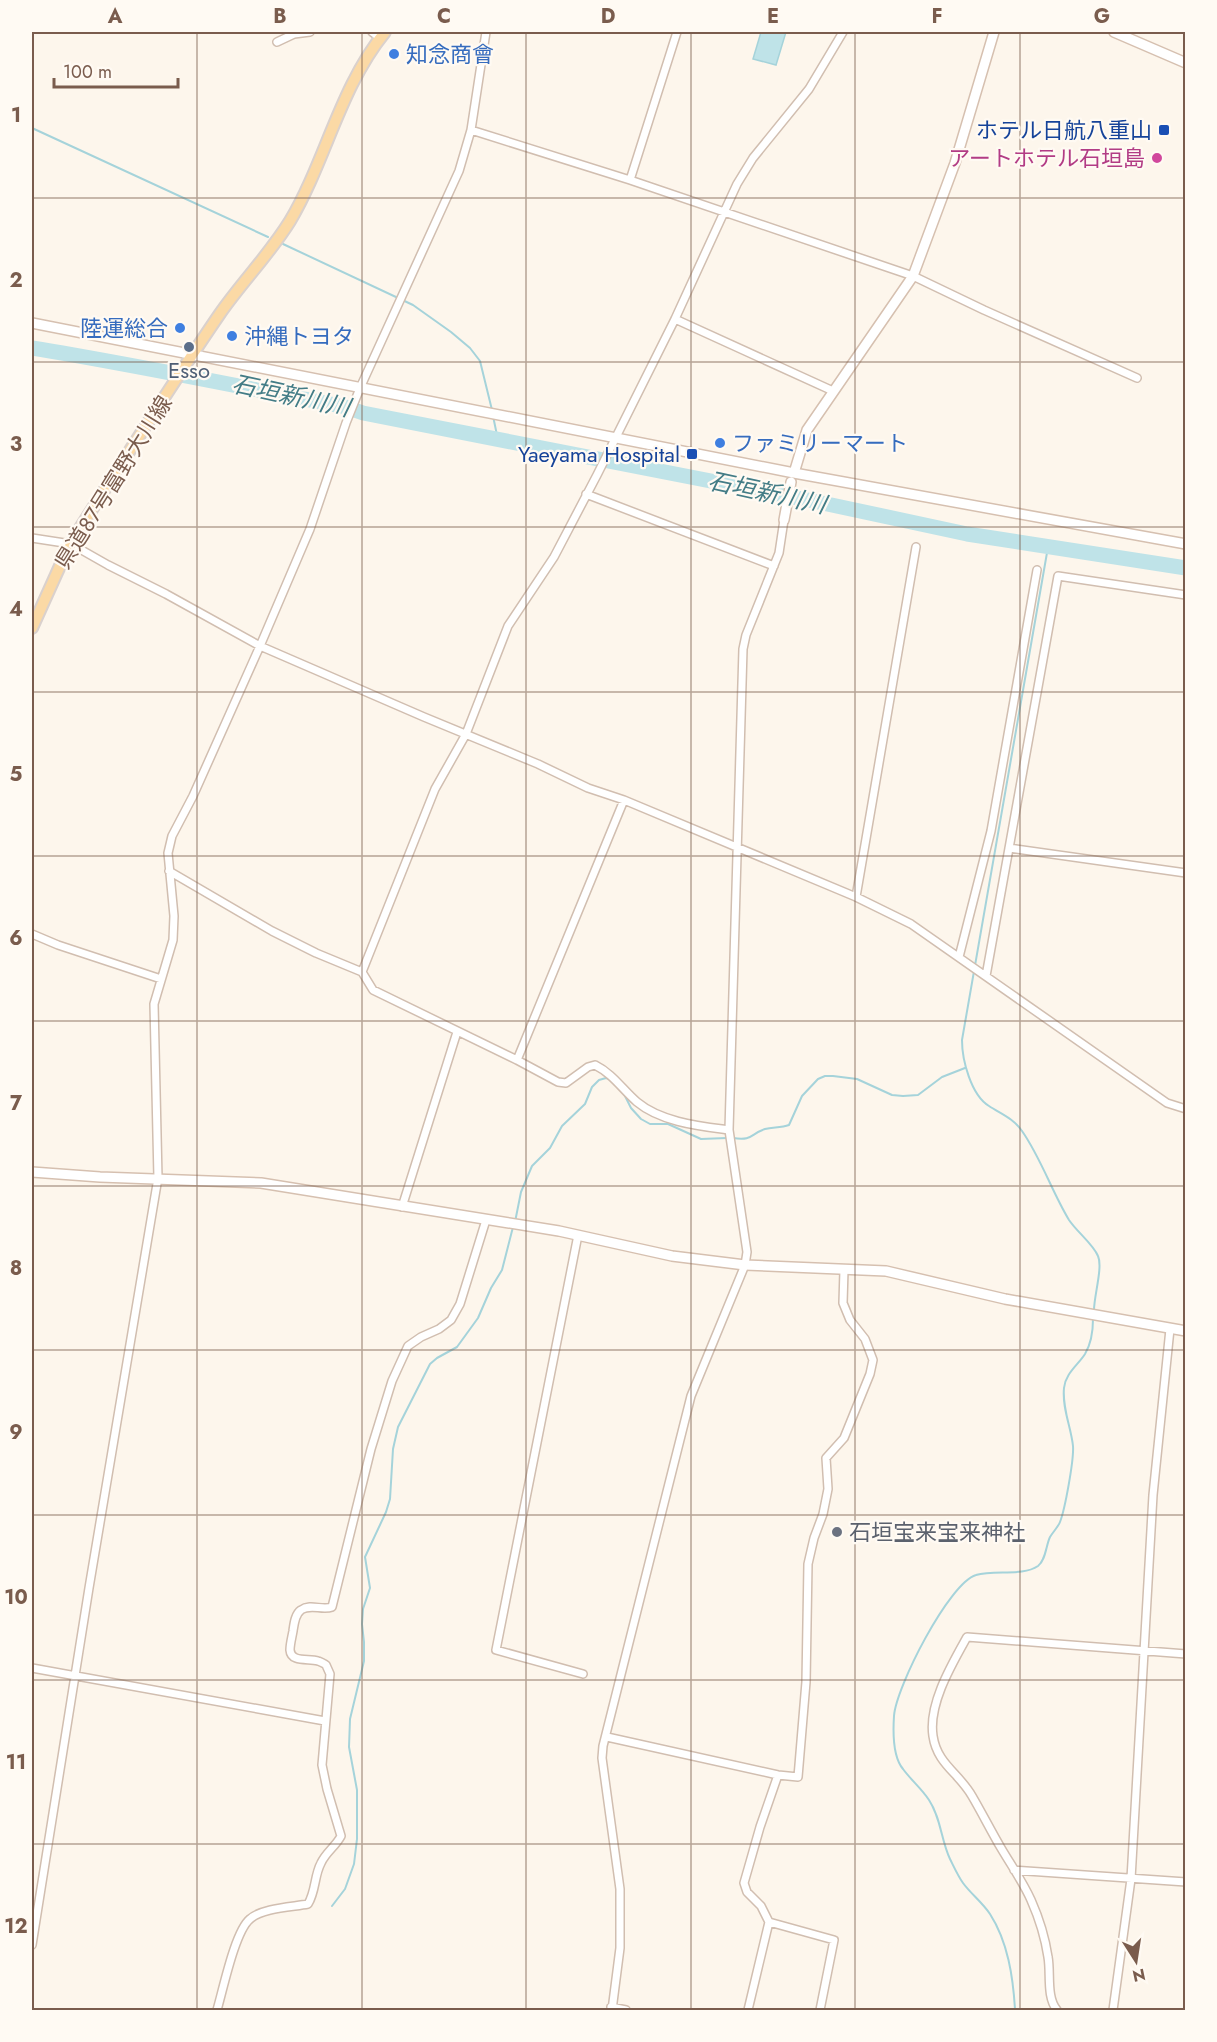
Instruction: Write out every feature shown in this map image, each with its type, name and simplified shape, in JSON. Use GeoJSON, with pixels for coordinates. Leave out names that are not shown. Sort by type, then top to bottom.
{"type":"FeatureCollection","features":[{"type":"Feature","properties":{"kind":"main road","name":"県道87号富野大川線"},"geometry":{"type":"LineString","coordinates":[[32,628],[71,544],[192,354],[235,292],[288,224],[310,183],[356,77],[379,34]]}},
{"type":"Feature","properties":{"kind":"street"},"geometry":{"type":"LineString","coordinates":[[277,42],[294,34],[310,32]]}},
{"type":"Feature","properties":{"kind":"street"},"geometry":{"type":"LineString","coordinates":[[32,1945],[158,1178],[154,1004],[173,940],[174,916],[168,853],[172,836],[193,796],[260,646],[310,529],[360,388],[459,171],[471,130],[486,32]]}},
{"type":"Feature","properties":{"kind":"street"},"geometry":{"type":"LineString","coordinates":[[630,180],[677,32]]}},
{"type":"Feature","properties":{"kind":"street"},"geometry":{"type":"LineString","coordinates":[[362,972],[435,789],[466,734],[508,626],[554,557],[597,475],[675,319],[737,184],[753,158],[809,89],[843,32]]}},
{"type":"Feature","properties":{"kind":"street"},"geometry":{"type":"LineString","coordinates":[[626,2010],[611,2009],[620,1948],[620,1889],[602,1758],[691,1396],[745,1265],[747,1252],[729,1130],[743,650],[746,635],[779,553],[793,478],[807,430],[913,276],[955,163],[994,32]]}},
{"type":"Feature","properties":{"kind":"street"},"geometry":{"type":"LineString","coordinates":[[1114,32],[1185,63]]}},
{"type":"Feature","properties":{"kind":"street"},"geometry":{"type":"LineString","coordinates":[[471,130],[630,180],[913,276],[1137,378]]}},
{"type":"Feature","properties":{"kind":"street"},"geometry":{"type":"LineString","coordinates":[[675,319],[833,391]]}},
{"type":"Feature","properties":{"kind":"street"},"geometry":{"type":"LineString","coordinates":[[32,323],[793,478],[1185,544]]}},
{"type":"Feature","properties":{"kind":"street"},"geometry":{"type":"LineString","coordinates":[[586,494],[774,566]]}},
{"type":"Feature","properties":{"kind":"street"},"geometry":{"type":"LineString","coordinates":[[32,538],[71,544],[260,646],[538,764],[588,788],[624,800],[856,897],[911,924],[1167,1103],[1185,1109]]}},
{"type":"Feature","properties":{"kind":"street"},"geometry":{"type":"LineString","coordinates":[[856,897],[916,547]]}},
{"type":"Feature","properties":{"kind":"street"},"geometry":{"type":"LineString","coordinates":[[959,957],[991,831],[1037,570]]}},
{"type":"Feature","properties":{"kind":"street"},"geometry":{"type":"LineString","coordinates":[[986,976],[1058,576],[1185,595]]}},
{"type":"Feature","properties":{"kind":"street"},"geometry":{"type":"LineString","coordinates":[[517,1060],[624,800]]}},
{"type":"Feature","properties":{"kind":"street"},"geometry":{"type":"LineString","coordinates":[[1009,848],[1185,873]]}},
{"type":"Feature","properties":{"kind":"street"},"geometry":{"type":"LineString","coordinates":[[169,871],[273,932],[362,972],[373,990],[558,1082],[566,1083],[588,1067],[595,1065],[608,1072],[638,1103],[656,1114],[729,1130]]}},
{"type":"Feature","properties":{"kind":"street"},"geometry":{"type":"LineString","coordinates":[[32,934],[58,945],[161,979]]}},
{"type":"Feature","properties":{"kind":"street"},"geometry":{"type":"LineString","coordinates":[[402,1207],[457,1032]]}},
{"type":"Feature","properties":{"kind":"street"},"geometry":{"type":"LineString","coordinates":[[32,1172],[261,1183],[578,1235],[672,1256],[745,1265],[886,1271],[1005,1299],[1185,1331]]}},
{"type":"Feature","properties":{"kind":"street"},"geometry":{"type":"LineString","coordinates":[[217,2010],[240,1930],[250,1918],[261,1912],[308,1904],[314,1895],[321,1863],[341,1836],[322,1765],[330,1674],[326,1665],[319,1661],[293,1656],[290,1651],[295,1620],[302,1609],[332,1607],[371,1449],[392,1381],[408,1346],[451,1320],[459,1304],[486,1220]]}},
{"type":"Feature","properties":{"kind":"street"},"geometry":{"type":"LineString","coordinates":[[578,1235],[496,1650],[583,1674]]}},
{"type":"Feature","properties":{"kind":"street"},"geometry":{"type":"LineString","coordinates":[[607,1737],[798,1778],[806,1682],[808,1564],[828,1489],[826,1458],[844,1438],[870,1374],[873,1359],[865,1339],[850,1320],[843,1304],[844,1269]]}},
{"type":"Feature","properties":{"kind":"street"},"geometry":{"type":"LineString","coordinates":[[1113,2010],[1131,1879],[1153,1495],[1170,1329]]}},
{"type":"Feature","properties":{"kind":"street"},"geometry":{"type":"LineString","coordinates":[[1057,2010],[1054,2007],[1050,1990],[1048,1959],[1042,1928],[1031,1901],[971,1794],[936,1752],[932,1733],[941,1688],[949,1668],[967,1637],[1185,1654]]}},
{"type":"Feature","properties":{"kind":"street"},"geometry":{"type":"LineString","coordinates":[[32,1668],[325,1721]]}},
{"type":"Feature","properties":{"kind":"street"},"geometry":{"type":"LineString","coordinates":[[748,2010],[769,1922],[761,1906],[747,1892],[744,1882],[778,1775]]}},
{"type":"Feature","properties":{"kind":"street"},"geometry":{"type":"LineString","coordinates":[[1014,1870],[1185,1882]]}},
{"type":"Feature","properties":{"kind":"street"},"geometry":{"type":"LineString","coordinates":[[769,1922],[834,1940],[820,2010]]}},
{"type":"Feature","properties":{"kind":"water"},"geometry":{"type":"Polygon","coordinates":[[[761,32],[786,32],[776,65],[753,59],[761,32]]]}},
{"type":"Feature","properties":{"kind":"waterway"},"geometry":{"type":"LineString","coordinates":[[32,128],[268,237]]}},
{"type":"Feature","properties":{"kind":"waterway"},"geometry":{"type":"LineString","coordinates":[[283,244],[413,305],[451,332],[470,348],[480,361],[492,410]]}},
{"type":"Feature","properties":{"kind":"waterway","name":"石垣新川川"},"geometry":{"type":"LineString","coordinates":[[32,348],[346,407],[363,413],[813,501],[967,534],[1186,568]]}},
{"type":"Feature","properties":{"kind":"waterway"},"geometry":{"type":"LineString","coordinates":[[493,416],[498,440]]}},
{"type":"Feature","properties":{"kind":"waterway"},"geometry":{"type":"LineString","coordinates":[[1048,547],[962,1048],[966,1067],[977,1094],[989,1106],[1011,1119],[1022,1131],[1069,1220],[1098,1256],[1099,1267],[1094,1310]]}},
{"type":"Feature","properties":{"kind":"waterway"},"geometry":{"type":"LineString","coordinates":[[733,1138],[748,1138],[765,1129],[789,1125],[802,1096],[818,1079],[825,1076],[857,1079],[892,1095],[903,1096],[918,1095],[942,1077],[965,1068]]}},
{"type":"Feature","properties":{"kind":"waterway"},"geometry":{"type":"LineString","coordinates":[[515,1222],[521,1192],[532,1166],[550,1148],[562,1126],[585,1104],[592,1087],[599,1080],[606,1078],[612,1080]]}},
{"type":"Feature","properties":{"kind":"waterway"},"geometry":{"type":"LineString","coordinates":[[623,1092],[631,1108],[641,1119],[650,1124],[668,1124],[701,1139],[727,1138]]}},
{"type":"Feature","properties":{"kind":"waterway"},"geometry":{"type":"LineString","coordinates":[[332,1906],[345,1889],[354,1864],[357,1839],[357,1790],[349,1747],[350,1719],[364,1661],[363,1609],[370,1588],[365,1557],[390,1499],[393,1449],[398,1427],[430,1364],[457,1347],[478,1318],[502,1270],[513,1227]]}},
{"type":"Feature","properties":{"kind":"waterway"},"geometry":{"type":"LineString","coordinates":[[1015,2009],[1011,1972],[1001,1936],[990,1914],[966,1887],[958,1874],[947,1852],[936,1814],[929,1800],[906,1773],[897,1758],[894,1744],[894,1716],[904,1683],[926,1638],[952,1596],[965,1582],[983,1573],[1024,1571],[1038,1566],[1043,1560],[1050,1537],[1062,1516],[1072,1462],[1073,1446],[1064,1403],[1065,1383],[1087,1350],[1093,1319]]}},
{"type":"Feature","properties":{"kind":"place","name":"知念商會"},"geometry":{"type":"Point","coordinates":[394,54]}},
{"type":"Feature","properties":{"kind":"place","name":"ホテル日航八重山"},"geometry":{"type":"Point","coordinates":[1164,130]}},
{"type":"Feature","properties":{"kind":"place","name":"アートホテル石垣島"},"geometry":{"type":"Point","coordinates":[1157,158]}},
{"type":"Feature","properties":{"kind":"place","name":"陸運総合"},"geometry":{"type":"Point","coordinates":[180,328]}},
{"type":"Feature","properties":{"kind":"place","name":"沖縄トヨタ"},"geometry":{"type":"Point","coordinates":[232,336]}},
{"type":"Feature","properties":{"kind":"place","name":"Esso"},"geometry":{"type":"Point","coordinates":[189,347]}},
{"type":"Feature","properties":{"kind":"place","name":"ファミリーマート"},"geometry":{"type":"Point","coordinates":[720,443]}},
{"type":"Feature","properties":{"kind":"place","name":"Yaeyama Hospital"},"geometry":{"type":"Point","coordinates":[692,454]}},
{"type":"Feature","properties":{"kind":"place","name":"石垣宝来宝来神社"},"geometry":{"type":"Point","coordinates":[837,1532]}}]}
